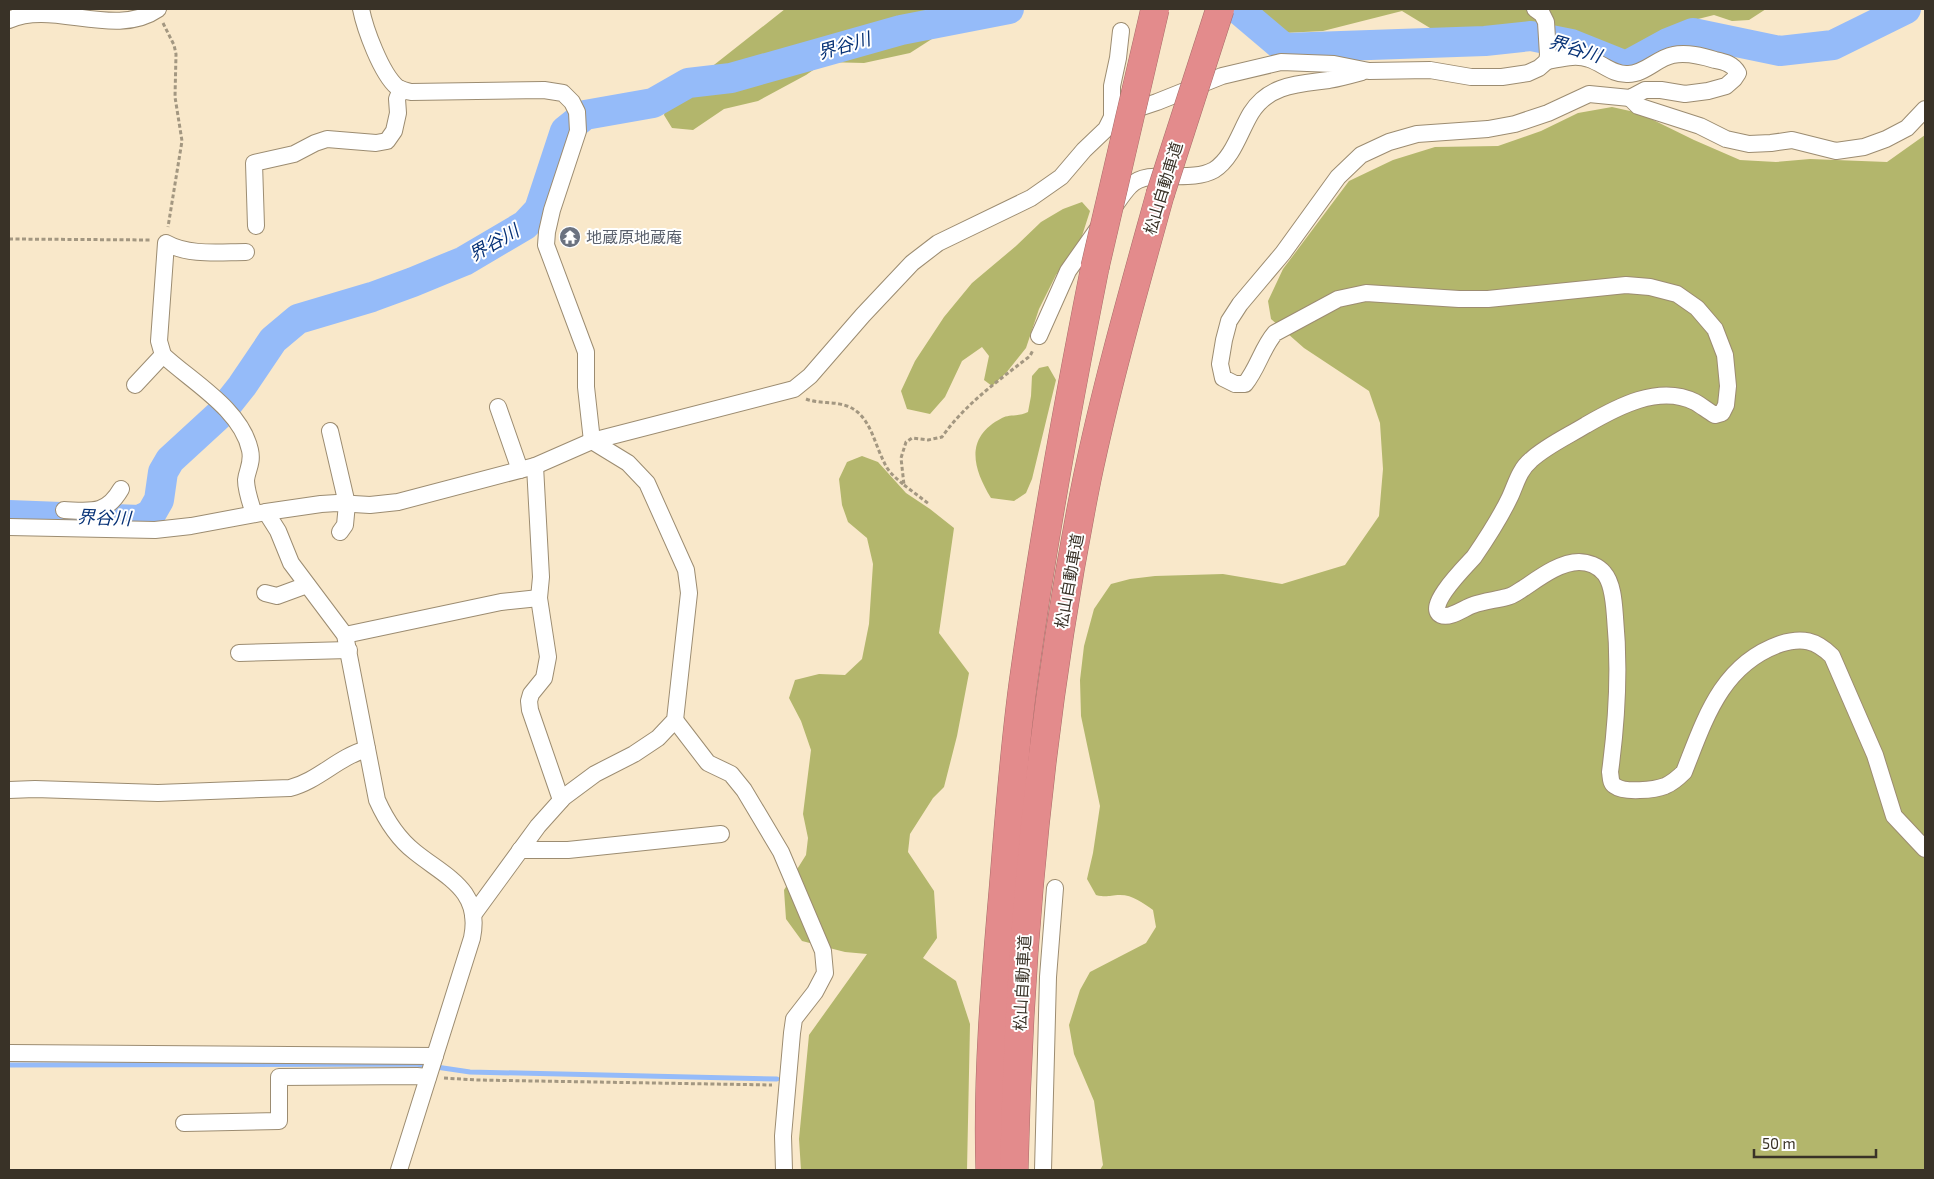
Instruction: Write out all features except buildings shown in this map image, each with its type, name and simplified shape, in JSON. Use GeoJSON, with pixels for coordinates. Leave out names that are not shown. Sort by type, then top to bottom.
{"type":"FeatureCollection","features":[{"type":"Feature","properties":{"kind":"highway","name":"松山自動車道"},"geometry":{"type":"LineString","coordinates":[[990,1170],[990,1085],[995,992],[1023,679],[1067,410],[1095,267],[1155,9]]}},
{"type":"Feature","properties":{"kind":"highway","name":"松山自動車道"},"geometry":{"type":"LineString","coordinates":[[1014,1170],[1016,1080],[1025,918],[1052,680],[1069,577],[1110,376],[1160,195],[1220,9]]}},
{"type":"Feature","properties":{"kind":"street"},"geometry":{"type":"LineString","coordinates":[[9,20],[16,17],[40,15],[120,20],[140,18],[157,9]]}},
{"type":"Feature","properties":{"kind":"street"},"geometry":{"type":"LineString","coordinates":[[361,9],[367,33],[388,76],[401,90],[411,92],[544,90],[563,93],[572,102],[577,112],[578,130],[552,210],[546,245],[586,352],[586,386],[592,441]]}},
{"type":"Feature","properties":{"kind":"street"},"geometry":{"type":"LineString","coordinates":[[1039,336],[1068,271],[1130,185],[1142,178],[1199,176],[1215,169],[1229,155],[1252,111],[1270,94],[1291,84],[1332,79],[1369,71],[1430,70],[1471,77],[1502,77],[1528,73],[1539,68],[1547,58],[1546,22],[1542,14],[1535,9]]}},
{"type":"Feature","properties":{"kind":"street"},"geometry":{"type":"LineString","coordinates":[[9,527],[104,518],[155,530],[321,504],[370,505],[398,502],[528,468],[592,441],[794,389],[810,376],[863,315],[912,263],[938,243],[1031,198],[1061,177],[1084,150],[1106,129],[1112,117],[1112,86],[1121,31]]}},
{"type":"Feature","properties":{"kind":"street"},"geometry":{"type":"LineString","coordinates":[[1547,58],[1573,56],[1589,59],[1607,69],[1626,74],[1640,72],[1673,55],[1690,54],[1734,66],[1738,73],[1726,86],[1708,91],[1685,94],[1661,90],[1645,90],[1630,98],[1589,94],[1548,113],[1515,124],[1488,129],[1417,134],[1389,142],[1360,155],[1338,177],[1283,253],[1261,277],[1229,321],[1220,364],[1223,378],[1235,384],[1245,384],[1254,373],[1268,340],[1275,333],[1338,299],[1366,293],[1459,300],[1488,299],[1626,285],[1650,287],[1677,294],[1697,308],[1715,329],[1725,355],[1728,386],[1726,405],[1722,413],[1715,415],[1695,402],[1683,398],[1667,395],[1648,398],[1626,404],[1609,412],[1531,460],[1519,476],[1511,496],[1494,525],[1474,556],[1442,594],[1437,602],[1436,610],[1438,614],[1449,616],[1471,605],[1507,597],[1547,572],[1578,562],[1597,567],[1604,573],[1611,589],[1614,606],[1619,673],[1611,782],[1615,787],[1622,790],[1655,789],[1678,779],[1684,772],[1714,700],[1739,667],[1755,656],[1792,640],[1806,641],[1823,647],[1832,656],[1876,755],[1894,816],[1925,849]]}},
{"type":"Feature","properties":{"kind":"street"},"geometry":{"type":"LineString","coordinates":[[1112,117],[1157,102],[1222,76],[1281,62],[1334,64],[1369,71]]}},
{"type":"Feature","properties":{"kind":"street"},"geometry":{"type":"LineString","coordinates":[[256,226],[254,163],[294,154],[314,143],[328,139],[376,143],[387,141],[394,131],[398,113],[397,99],[401,90]]}},
{"type":"Feature","properties":{"kind":"street"},"geometry":{"type":"LineString","coordinates":[[1630,98],[1638,106],[1700,126],[1726,139],[1748,144],[1792,140],[1836,151],[1864,147],[1886,139],[1907,128],[1925,109]]}},
{"type":"Feature","properties":{"kind":"street"},"geometry":{"type":"LineString","coordinates":[[246,252],[204,253],[174,248],[166,243],[159,331],[160,350],[163,355],[225,408],[246,437],[251,452],[250,468],[246,479],[260,513],[278,531],[286,554],[347,643],[377,800],[385,818],[396,834],[414,852],[452,878],[460,887],[468,900],[475,925],[399,1170]]}},
{"type":"Feature","properties":{"kind":"street"},"geometry":{"type":"LineString","coordinates":[[135,385],[163,355]]}},
{"type":"Feature","properties":{"kind":"street"},"geometry":{"type":"LineString","coordinates":[[498,407],[528,468],[541,577],[539,598],[548,658],[544,678],[531,694],[529,701],[530,710],[561,800]]}},
{"type":"Feature","properties":{"kind":"street"},"geometry":{"type":"LineString","coordinates":[[330,431],[347,504],[345,525],[340,532]]}},
{"type":"Feature","properties":{"kind":"street"},"geometry":{"type":"LineString","coordinates":[[473,915],[538,826],[561,800],[595,774],[634,754],[658,738],[675,720],[689,593],[686,570],[647,484],[628,463],[592,441]]}},
{"type":"Feature","properties":{"kind":"street"},"geometry":{"type":"LineString","coordinates":[[104,518],[121,489]]}},
{"type":"Feature","properties":{"kind":"street"},"geometry":{"type":"LineString","coordinates":[[64,510],[94,511],[104,518]]}},
{"type":"Feature","properties":{"kind":"street"},"geometry":{"type":"LineString","coordinates":[[265,593],[277,596],[307,585]]}},
{"type":"Feature","properties":{"kind":"street"},"geometry":{"type":"LineString","coordinates":[[239,654],[347,643],[501,602],[539,598]]}},
{"type":"Feature","properties":{"kind":"street"},"geometry":{"type":"LineString","coordinates":[[675,720],[708,763],[731,774],[744,790],[781,852],[823,952],[825,973],[815,992],[794,1019],[783,1136],[784,1170]]}},
{"type":"Feature","properties":{"kind":"street"},"geometry":{"type":"LineString","coordinates":[[9,790],[36,789],[158,793],[290,788],[303,785],[353,752],[366,749]]}},
{"type":"Feature","properties":{"kind":"street"},"geometry":{"type":"LineString","coordinates":[[520,850],[568,850],[721,834]]}},
{"type":"Feature","properties":{"kind":"street"},"geometry":{"type":"LineString","coordinates":[[1043,1170],[1048,977],[1055,888]]}},
{"type":"Feature","properties":{"kind":"street"},"geometry":{"type":"LineString","coordinates":[[9,1053],[432,1067]]}},
{"type":"Feature","properties":{"kind":"street"},"geometry":{"type":"LineString","coordinates":[[184,1123],[279,1121],[279,1077],[417,1076],[432,1067]]}},
{"type":"Feature","properties":{"kind":"path"},"geometry":{"type":"LineString","coordinates":[[9,239],[154,240],[166,243],[182,141],[175,97],[176,54],[174,45],[157,9]]}},
{"type":"Feature","properties":{"kind":"path"},"geometry":{"type":"LineString","coordinates":[[904,486],[901,458],[906,442],[912,438],[928,440],[942,437],[970,403],[1030,356],[1039,336]]}},
{"type":"Feature","properties":{"kind":"path"},"geometry":{"type":"LineString","coordinates":[[794,389],[803,398],[814,402],[847,406],[860,413],[874,436],[883,462],[890,474],[929,504]]}},
{"type":"Feature","properties":{"kind":"path"},"geometry":{"type":"LineString","coordinates":[[432,1067],[476,1080],[788,1085]]}},
{"type":"Feature","properties":{"kind":"green space"},"geometry":{"type":"Polygon","coordinates":[[[785,9],[964,9],[960,10],[935,37],[910,53],[864,63],[825,62],[806,75],[758,101],[724,109],[693,130],[672,128],[664,115],[667,102],[785,9]]]}},
{"type":"Feature","properties":{"kind":"green space"},"geometry":{"type":"Polygon","coordinates":[[[1256,9],[1766,9],[1749,20],[1732,21],[1714,15],[1682,23],[1653,42],[1629,53],[1515,50],[1468,51],[1402,11],[1323,31],[1284,33],[1256,9]]]}},
{"type":"Feature","properties":{"kind":"green space"},"geometry":{"type":"Polygon","coordinates":[[[1612,107],[1639,113],[1740,160],[1776,162],[1810,159],[1887,162],[1925,135],[1925,1170],[1100,1170],[1103,1165],[1094,1101],[1074,1054],[1069,1025],[1080,990],[1090,972],[1146,943],[1156,927],[1153,910],[1134,898],[1125,895],[1096,895],[1087,879],[1100,806],[1081,716],[1080,680],[1084,646],[1094,609],[1111,584],[1130,579],[1155,576],[1223,574],[1282,584],[1345,565],[1379,516],[1383,469],[1380,423],[1369,391],[1304,348],[1271,319],[1268,301],[1283,269],[1349,181],[1393,160],[1435,147],[1498,146],[1541,131],[1578,113],[1612,107]]]}},
{"type":"Feature","properties":{"kind":"green space"},"geometry":{"type":"Polygon","coordinates":[[[1082,202],[1090,211],[1081,239],[1056,275],[1039,309],[1026,348],[1006,373],[992,386],[984,380],[989,356],[982,347],[962,361],[945,397],[930,414],[907,409],[901,391],[915,361],[944,317],[972,283],[1041,222],[1063,209],[1082,202]]]}},
{"type":"Feature","properties":{"kind":"green space"},"geometry":{"type":"Polygon","coordinates":[[[1048,366],[1056,380],[1032,479],[1026,493],[1014,501],[991,498],[984,486],[976,464],[977,443],[990,426],[1002,418],[1028,412],[1032,376],[1039,368],[1048,366]]]}},
{"type":"Feature","properties":{"kind":"green space"},"geometry":{"type":"Polygon","coordinates":[[[862,456],[878,462],[906,493],[954,528],[939,633],[969,673],[957,736],[944,787],[933,798],[910,834],[908,852],[934,891],[937,938],[923,958],[956,981],[970,1024],[967,1170],[801,1170],[799,1139],[809,1035],[867,954],[845,952],[802,941],[786,919],[784,890],[806,855],[808,838],[803,814],[811,750],[801,721],[789,698],[795,680],[819,674],[845,675],[862,659],[869,624],[873,564],[867,538],[848,522],[842,505],[839,479],[847,462],[862,456]]]}},
{"type":"Feature","properties":{"kind":"waterway","name":"界谷川"},"geometry":{"type":"LineString","coordinates":[[9,515],[140,520],[151,514],[159,500],[163,472],[170,460],[219,415],[242,386],[273,340],[298,319],[372,297],[464,261],[525,225],[539,210],[565,131],[585,115],[653,103],[688,83],[731,78],[901,30],[1009,9]]}},
{"type":"Feature","properties":{"kind":"waterway","name":"界谷川"},"geometry":{"type":"LineString","coordinates":[[1238,9],[1284,48],[1485,41],[1531,36],[1571,44],[1626,66],[1668,43],[1693,33],[1780,51],[1833,45],[1906,9]]}},
{"type":"Feature","properties":{"kind":"waterway"},"geometry":{"type":"LineString","coordinates":[[9,1065],[416,1064],[470,1072],[777,1079]]}},
{"type":"Feature","properties":{"kind":"place","name":"地蔵原地蔵庵"},"geometry":{"type":"Point","coordinates":[570,237]}}]}
